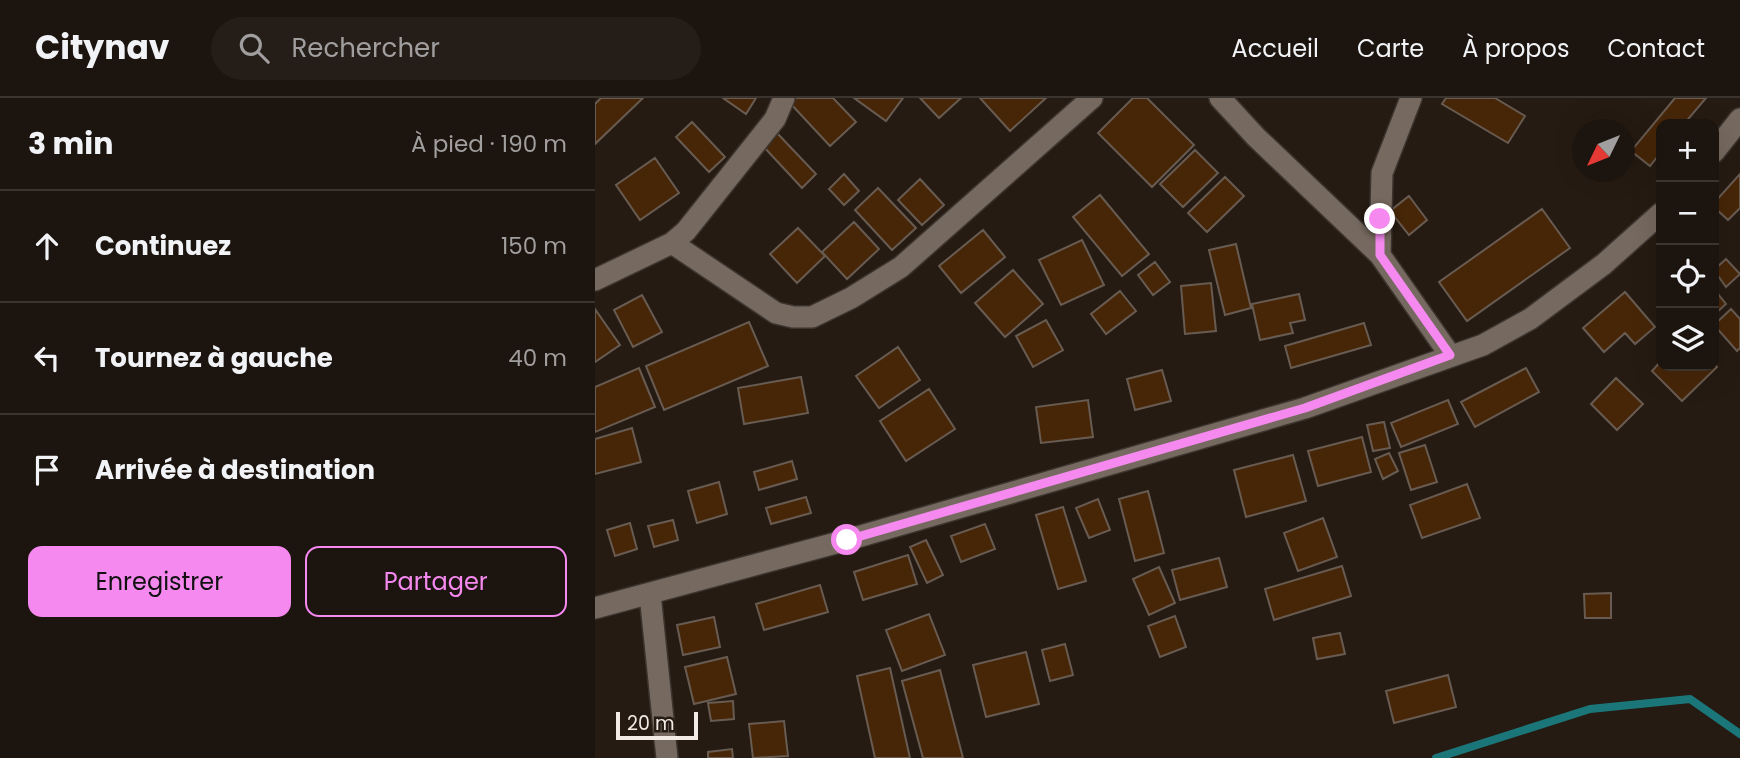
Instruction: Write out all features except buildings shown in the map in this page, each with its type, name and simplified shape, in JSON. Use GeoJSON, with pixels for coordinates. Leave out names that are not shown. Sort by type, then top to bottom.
{"type":"FeatureCollection","features":[{"type":"Feature","properties":{"kind":"street"},"geometry":{"type":"LineString","coordinates":[[595,280],[672,243],[686,231],[775,119],[783,98]]}},
{"type":"Feature","properties":{"kind":"street"},"geometry":{"type":"LineString","coordinates":[[672,243],[776,313],[812,317],[851,298],[901,267],[1092,98]]}},
{"type":"Feature","properties":{"kind":"street"},"geometry":{"type":"LineString","coordinates":[[1220,98],[1256,137],[1380,255],[1450,355]]}},
{"type":"Feature","properties":{"kind":"street"},"geometry":{"type":"LineString","coordinates":[[1380,255],[1382,173],[1411,98]]}},
{"type":"Feature","properties":{"kind":"street"},"geometry":{"type":"LineString","coordinates":[[1719,146],[1740,119]]}},
{"type":"Feature","properties":{"kind":"street"},"geometry":{"type":"LineString","coordinates":[[595,608],[1305,408],[1483,345],[1530,319],[1604,264],[1656,217]]}},
{"type":"Feature","properties":{"kind":"street"},"geometry":{"type":"LineString","coordinates":[[650,594],[667,758]]}},
{"type":"Feature","properties":{"kind":"waterway"},"geometry":{"type":"LineString","coordinates":[[1436,758],[1590,709],[1690,699],[1740,734]]}},
{"type":"Feature","properties":{"kind":"route"},"geometry":{"type":"LineString","coordinates":[[847,540],[1305,408],[1450,355],[1380,255],[1380,219]]}}]}
